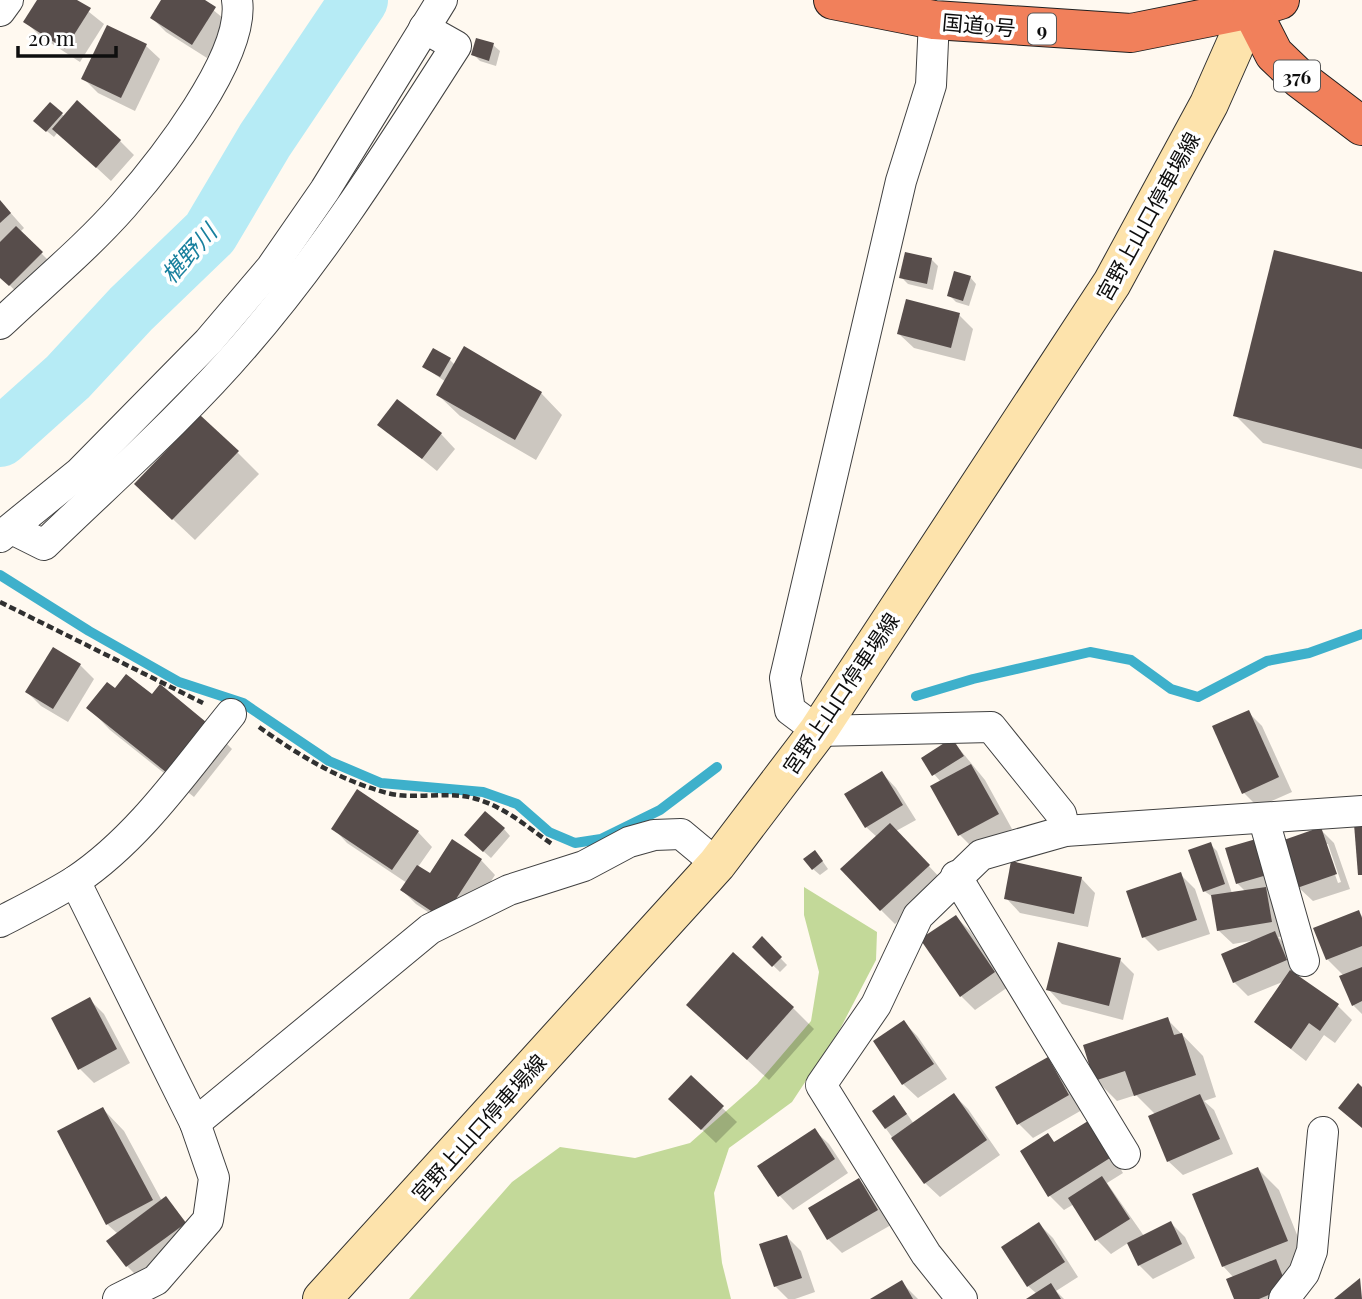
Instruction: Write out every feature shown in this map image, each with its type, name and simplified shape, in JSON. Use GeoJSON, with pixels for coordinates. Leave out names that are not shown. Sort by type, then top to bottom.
{"type":"FeatureCollection","features":[{"type":"Feature","properties":{"kind":"highway","name":"国道9号"},"geometry":{"type":"LineString","coordinates":[[833,0],[934,20],[1131,33],[1266,5]]}},
{"type":"Feature","properties":{"kind":"highway"},"geometry":{"type":"LineString","coordinates":[[1182,0],[1266,5]]}},
{"type":"Feature","properties":{"kind":"highway","name":"376"},"geometry":{"type":"LineString","coordinates":[[1266,5],[1274,54],[1300,79],[1362,126]]}},
{"type":"Feature","properties":{"kind":"main road","name":"宮野上山口停車場線"},"geometry":{"type":"LineString","coordinates":[[321,1299],[717,863],[818,731],[1112,283],[1266,5]]}},
{"type":"Feature","properties":{"kind":"street"},"geometry":{"type":"LineString","coordinates":[[0,11],[8,0]]}},
{"type":"Feature","properties":{"kind":"street"},"geometry":{"type":"LineString","coordinates":[[0,324],[122,207],[167,151],[217,77],[238,21],[237,0]]}},
{"type":"Feature","properties":{"kind":"street"},"geometry":{"type":"LineString","coordinates":[[6,533],[88,464],[208,342],[271,268],[325,191],[442,0]]}},
{"type":"Feature","properties":{"kind":"street"},"geometry":{"type":"LineString","coordinates":[[934,20],[931,85],[901,181],[785,678],[790,710],[818,731],[991,727],[1061,814],[1065,831]]}},
{"type":"Feature","properties":{"kind":"street"},"geometry":{"type":"LineString","coordinates":[[0,922],[75,881],[116,849],[172,787],[231,713]]}},
{"type":"Feature","properties":{"kind":"street"},"geometry":{"type":"LineString","coordinates":[[962,1299],[926,1254],[821,1085],[876,1004],[918,916],[956,876],[981,855],[1065,831],[1264,820],[1362,811]]}},
{"type":"Feature","properties":{"kind":"street"},"geometry":{"type":"LineString","coordinates":[[1264,820],[1304,961]]}},
{"type":"Feature","properties":{"kind":"street"},"geometry":{"type":"LineString","coordinates":[[195,1123],[430,929],[509,890],[584,866],[629,842],[654,835],[681,834],[717,863]]}},
{"type":"Feature","properties":{"kind":"street"},"geometry":{"type":"LineString","coordinates":[[956,876],[1125,1154]]}},
{"type":"Feature","properties":{"kind":"street"},"geometry":{"type":"LineString","coordinates":[[75,881],[195,1123],[214,1178],[208,1220],[156,1280],[118,1299]]}},
{"type":"Feature","properties":{"kind":"street"},"geometry":{"type":"LineString","coordinates":[[1284,1299],[1304,1273],[1312,1251],[1322,1132]]}},
{"type":"Feature","properties":{"kind":"path"},"geometry":{"type":"LineString","coordinates":[[0,603],[207,705],[252,722],[303,759],[352,783],[391,794],[472,797],[509,813],[584,866]]}},
{"type":"Feature","properties":{"kind":"green space"},"geometry":{"type":"Polygon","coordinates":[[[804,887],[877,932],[876,960],[840,1029],[792,1102],[729,1148],[714,1193],[722,1263],[731,1299],[409,1299],[512,1182],[560,1147],[635,1158],[690,1143],[757,1084],[811,1021],[819,972],[804,915],[804,887]]]}},
{"type":"Feature","properties":{"kind":"building"},"geometry":{"type":"Polygon","coordinates":[[[37,0],[77,0],[91,8],[65,49],[23,22],[37,0]]]}},
{"type":"Feature","properties":{"kind":"building"},"geometry":{"type":"Polygon","coordinates":[[[161,0],[205,0],[216,7],[192,45],[150,18],[161,0]]]}},
{"type":"Feature","properties":{"kind":"building"},"geometry":{"type":"Polygon","coordinates":[[[107,25],[147,44],[121,98],[81,79],[107,25]]]}},
{"type":"Feature","properties":{"kind":"building"},"geometry":{"type":"Polygon","coordinates":[[[476,38],[494,43],[489,61],[471,55],[476,38]]]}},
{"type":"Feature","properties":{"kind":"building"},"geometry":{"type":"Polygon","coordinates":[[[77,100],[121,140],[96,168],[52,129],[77,100]]]}},
{"type":"Feature","properties":{"kind":"building"},"geometry":{"type":"Polygon","coordinates":[[[50,102],[63,113],[46,132],[33,121],[50,102]]]}},
{"type":"Feature","properties":{"kind":"building"},"geometry":{"type":"Polygon","coordinates":[[[0,200],[11,213],[0,223],[0,200]]]}},
{"type":"Feature","properties":{"kind":"building"},"geometry":{"type":"Polygon","coordinates":[[[16,226],[43,252],[9,286],[0,278],[0,242],[16,226]]]}},
{"type":"Feature","properties":{"kind":"building"},"geometry":{"type":"Polygon","coordinates":[[[1274,250],[1362,272],[1362,449],[1233,416],[1274,250]]]}},
{"type":"Feature","properties":{"kind":"building"},"geometry":{"type":"Polygon","coordinates":[[[905,252],[932,258],[927,284],[899,278],[905,252]]]}},
{"type":"Feature","properties":{"kind":"building"},"geometry":{"type":"Polygon","coordinates":[[[954,271],[971,276],[963,301],[947,296],[954,271]]]}},
{"type":"Feature","properties":{"kind":"building"},"geometry":{"type":"Polygon","coordinates":[[[906,299],[960,313],[951,348],[897,334],[906,299]]]}},
{"type":"Feature","properties":{"kind":"building"},"geometry":{"type":"Polygon","coordinates":[[[464,346],[542,392],[515,440],[436,395],[464,346]]]}},
{"type":"Feature","properties":{"kind":"building"},"geometry":{"type":"Polygon","coordinates":[[[433,348],[451,358],[440,377],[422,367],[433,348]]]}},
{"type":"Feature","properties":{"kind":"building"},"geometry":{"type":"Polygon","coordinates":[[[397,399],[442,433],[422,459],[377,425],[397,399]]]}},
{"type":"Feature","properties":{"kind":"building"},"geometry":{"type":"Polygon","coordinates":[[[200,415],[239,451],[172,520],[134,484],[200,415]]]}},
{"type":"Feature","properties":{"kind":"building"},"geometry":{"type":"Polygon","coordinates":[[[53,647],[81,664],[53,709],[25,692],[53,647]]]}},
{"type":"Feature","properties":{"kind":"building"},"geometry":{"type":"Polygon","coordinates":[[[126,674],[152,694],[160,684],[212,727],[172,777],[86,708],[107,682],[115,688],[126,674]]]}},
{"type":"Feature","properties":{"kind":"building"},"geometry":{"type":"Polygon","coordinates":[[[1249,710],[1279,777],[1242,794],[1212,726],[1249,710]]]}},
{"type":"Feature","properties":{"kind":"building"},"geometry":{"type":"Polygon","coordinates":[[[952,738],[964,756],[932,776],[921,758],[952,738]]]}},
{"type":"Feature","properties":{"kind":"building"},"geometry":{"type":"Polygon","coordinates":[[[971,764],[999,814],[958,836],[930,786],[971,764]]]}},
{"type":"Feature","properties":{"kind":"building"},"geometry":{"type":"Polygon","coordinates":[[[882,771],[903,805],[865,828],[844,794],[882,771]]]}},
{"type":"Feature","properties":{"kind":"building"},"geometry":{"type":"Polygon","coordinates":[[[357,789],[419,831],[392,870],[331,829],[357,789]]]}},
{"type":"Feature","properties":{"kind":"building"},"geometry":{"type":"Polygon","coordinates":[[[485,811],[505,828],[483,852],[464,835],[485,811]]]}},
{"type":"Feature","properties":{"kind":"building"},"geometry":{"type":"Polygon","coordinates":[[[890,823],[930,865],[880,911],[840,869],[890,823]]]}},
{"type":"Feature","properties":{"kind":"building"},"geometry":{"type":"Polygon","coordinates":[[[1362,823],[1362,875],[1358,875],[1354,824],[1362,823]]]}},
{"type":"Feature","properties":{"kind":"building"},"geometry":{"type":"Polygon","coordinates":[[[1321,827],[1337,874],[1297,888],[1281,841],[1321,827]]]}},
{"type":"Feature","properties":{"kind":"building"},"geometry":{"type":"Polygon","coordinates":[[[452,839],[482,859],[443,919],[400,890],[417,865],[430,873],[452,839]]]}},
{"type":"Feature","properties":{"kind":"building"},"geometry":{"type":"Polygon","coordinates":[[[1256,839],[1267,875],[1236,884],[1225,848],[1256,839]]]}},
{"type":"Feature","properties":{"kind":"building"},"geometry":{"type":"Polygon","coordinates":[[[1211,842],[1225,884],[1203,892],[1188,850],[1211,842]]]}},
{"type":"Feature","properties":{"kind":"building"},"geometry":{"type":"Polygon","coordinates":[[[815,850],[823,861],[812,870],[803,859],[815,850]]]}},
{"type":"Feature","properties":{"kind":"building"},"geometry":{"type":"Polygon","coordinates":[[[1011,861],[1082,877],[1074,914],[1004,899],[1011,861]]]}},
{"type":"Feature","properties":{"kind":"building"},"geometry":{"type":"Polygon","coordinates":[[[1181,872],[1197,920],[1142,938],[1126,891],[1181,872]]]}},
{"type":"Feature","properties":{"kind":"building"},"geometry":{"type":"Polygon","coordinates":[[[1266,887],[1272,922],[1217,931],[1211,895],[1266,887]]]}},
{"type":"Feature","properties":{"kind":"building"},"geometry":{"type":"Polygon","coordinates":[[[1359,910],[1362,918],[1362,946],[1326,960],[1313,928],[1359,910]]]}},
{"type":"Feature","properties":{"kind":"building"},"geometry":{"type":"Polygon","coordinates":[[[956,915],[995,972],[960,997],[920,939],[956,915]]]}},
{"type":"Feature","properties":{"kind":"building"},"geometry":{"type":"Polygon","coordinates":[[[1275,931],[1287,960],[1233,983],[1221,954],[1275,931]]]}},
{"type":"Feature","properties":{"kind":"building"},"geometry":{"type":"Polygon","coordinates":[[[762,936],[782,957],[772,967],[752,947],[762,936]]]}},
{"type":"Feature","properties":{"kind":"building"},"geometry":{"type":"Polygon","coordinates":[[[1058,942],[1121,958],[1109,1006],[1046,990],[1058,942]]]}},
{"type":"Feature","properties":{"kind":"building"},"geometry":{"type":"Polygon","coordinates":[[[733,952],[794,1007],[747,1060],[686,1005],[733,952]]]}},
{"type":"Feature","properties":{"kind":"building"},"geometry":{"type":"Polygon","coordinates":[[[1362,967],[1362,1001],[1352,1006],[1339,976],[1362,967]]]}},
{"type":"Feature","properties":{"kind":"building"},"geometry":{"type":"Polygon","coordinates":[[[1290,970],[1339,1004],[1320,1031],[1309,1023],[1291,1049],[1254,1022],[1290,970]]]}},
{"type":"Feature","properties":{"kind":"building"},"geometry":{"type":"Polygon","coordinates":[[[90,997],[117,1049],[78,1070],[51,1018],[90,997]]]}},
{"type":"Feature","properties":{"kind":"building"},"geometry":{"type":"Polygon","coordinates":[[[1168,1017],[1174,1035],[1182,1033],[1196,1075],[1134,1096],[1125,1071],[1094,1081],[1083,1045],[1168,1017]]]}},
{"type":"Feature","properties":{"kind":"building"},"geometry":{"type":"Polygon","coordinates":[[[904,1020],[934,1064],[902,1085],[873,1041],[904,1020]]]}},
{"type":"Feature","properties":{"kind":"building"},"geometry":{"type":"Polygon","coordinates":[[[1048,1057],[1069,1095],[1017,1125],[995,1087],[1048,1057]]]}},
{"type":"Feature","properties":{"kind":"building"},"geometry":{"type":"Polygon","coordinates":[[[691,1075],[724,1106],[701,1130],[668,1099],[691,1075]]]}},
{"type":"Feature","properties":{"kind":"building"},"geometry":{"type":"Polygon","coordinates":[[[1358,1083],[1362,1087],[1362,1128],[1338,1108],[1358,1083]]]}},
{"type":"Feature","properties":{"kind":"building"},"geometry":{"type":"Polygon","coordinates":[[[954,1093],[987,1140],[924,1184],[891,1138],[954,1093]]]}},
{"type":"Feature","properties":{"kind":"building"},"geometry":{"type":"Polygon","coordinates":[[[1200,1094],[1220,1139],[1167,1162],[1148,1116],[1200,1094]]]}},
{"type":"Feature","properties":{"kind":"building"},"geometry":{"type":"Polygon","coordinates":[[[894,1095],[907,1114],[885,1129],[872,1111],[894,1095]]]}},
{"type":"Feature","properties":{"kind":"building"},"geometry":{"type":"Polygon","coordinates":[[[103,1107],[153,1200],[106,1225],[57,1131],[103,1107]]]}},
{"type":"Feature","properties":{"kind":"building"},"geometry":{"type":"Polygon","coordinates":[[[1088,1121],[1110,1158],[1048,1197],[1020,1151],[1048,1133],[1054,1142],[1088,1121]]]}},
{"type":"Feature","properties":{"kind":"building"},"geometry":{"type":"Polygon","coordinates":[[[815,1128],[835,1159],[778,1197],[757,1166],[815,1128]]]}},
{"type":"Feature","properties":{"kind":"building"},"geometry":{"type":"Polygon","coordinates":[[[1258,1167],[1288,1241],[1222,1267],[1192,1194],[1258,1167]]]}},
{"type":"Feature","properties":{"kind":"building"},"geometry":{"type":"Polygon","coordinates":[[[1102,1176],[1130,1219],[1095,1241],[1068,1198],[1102,1176]]]}},
{"type":"Feature","properties":{"kind":"building"},"geometry":{"type":"Polygon","coordinates":[[[859,1178],[878,1210],[827,1240],[808,1208],[859,1178]]]}},
{"type":"Feature","properties":{"kind":"building"},"geometry":{"type":"Polygon","coordinates":[[[166,1196],[186,1223],[126,1267],[106,1241],[166,1196]]]}},
{"type":"Feature","properties":{"kind":"building"},"geometry":{"type":"Polygon","coordinates":[[[1171,1221],[1182,1244],[1138,1266],[1127,1243],[1171,1221]]]}},
{"type":"Feature","properties":{"kind":"building"},"geometry":{"type":"Polygon","coordinates":[[[1039,1222],[1065,1262],[1027,1287],[1001,1247],[1039,1222]]]}},
{"type":"Feature","properties":{"kind":"building"},"geometry":{"type":"Polygon","coordinates":[[[787,1235],[802,1278],[774,1287],[759,1244],[787,1235]]]}},
{"type":"Feature","properties":{"kind":"building"},"geometry":{"type":"Polygon","coordinates":[[[1276,1259],[1287,1287],[1259,1299],[1234,1299],[1226,1279],[1276,1259]]]}},
{"type":"Feature","properties":{"kind":"building"},"geometry":{"type":"Polygon","coordinates":[[[1360,1278],[1362,1299],[1334,1299],[1360,1278]]]}},
{"type":"Feature","properties":{"kind":"building"},"geometry":{"type":"Polygon","coordinates":[[[902,1280],[913,1299],[870,1299],[902,1280]]]}},
{"type":"Feature","properties":{"kind":"building"},"geometry":{"type":"Polygon","coordinates":[[[1051,1283],[1061,1299],[1026,1299],[1051,1283]]]}},
{"type":"Feature","properties":{"kind":"waterway","name":"椹野川"},"geometry":{"type":"LineString","coordinates":[[0,438],[68,377],[131,309],[210,233],[265,140],[359,0]]}},
{"type":"Feature","properties":{"kind":"waterway"},"geometry":{"type":"LineString","coordinates":[[0,575],[89,631],[179,682],[243,703],[329,761],[381,783],[483,792],[517,804],[549,832],[575,843],[601,839],[660,810],[717,767]]}},
{"type":"Feature","properties":{"kind":"waterway"},"geometry":{"type":"LineString","coordinates":[[916,696],[973,679],[1090,652],[1131,660],[1171,689],[1198,697],[1267,661],[1309,653],[1362,634]]}}]}
